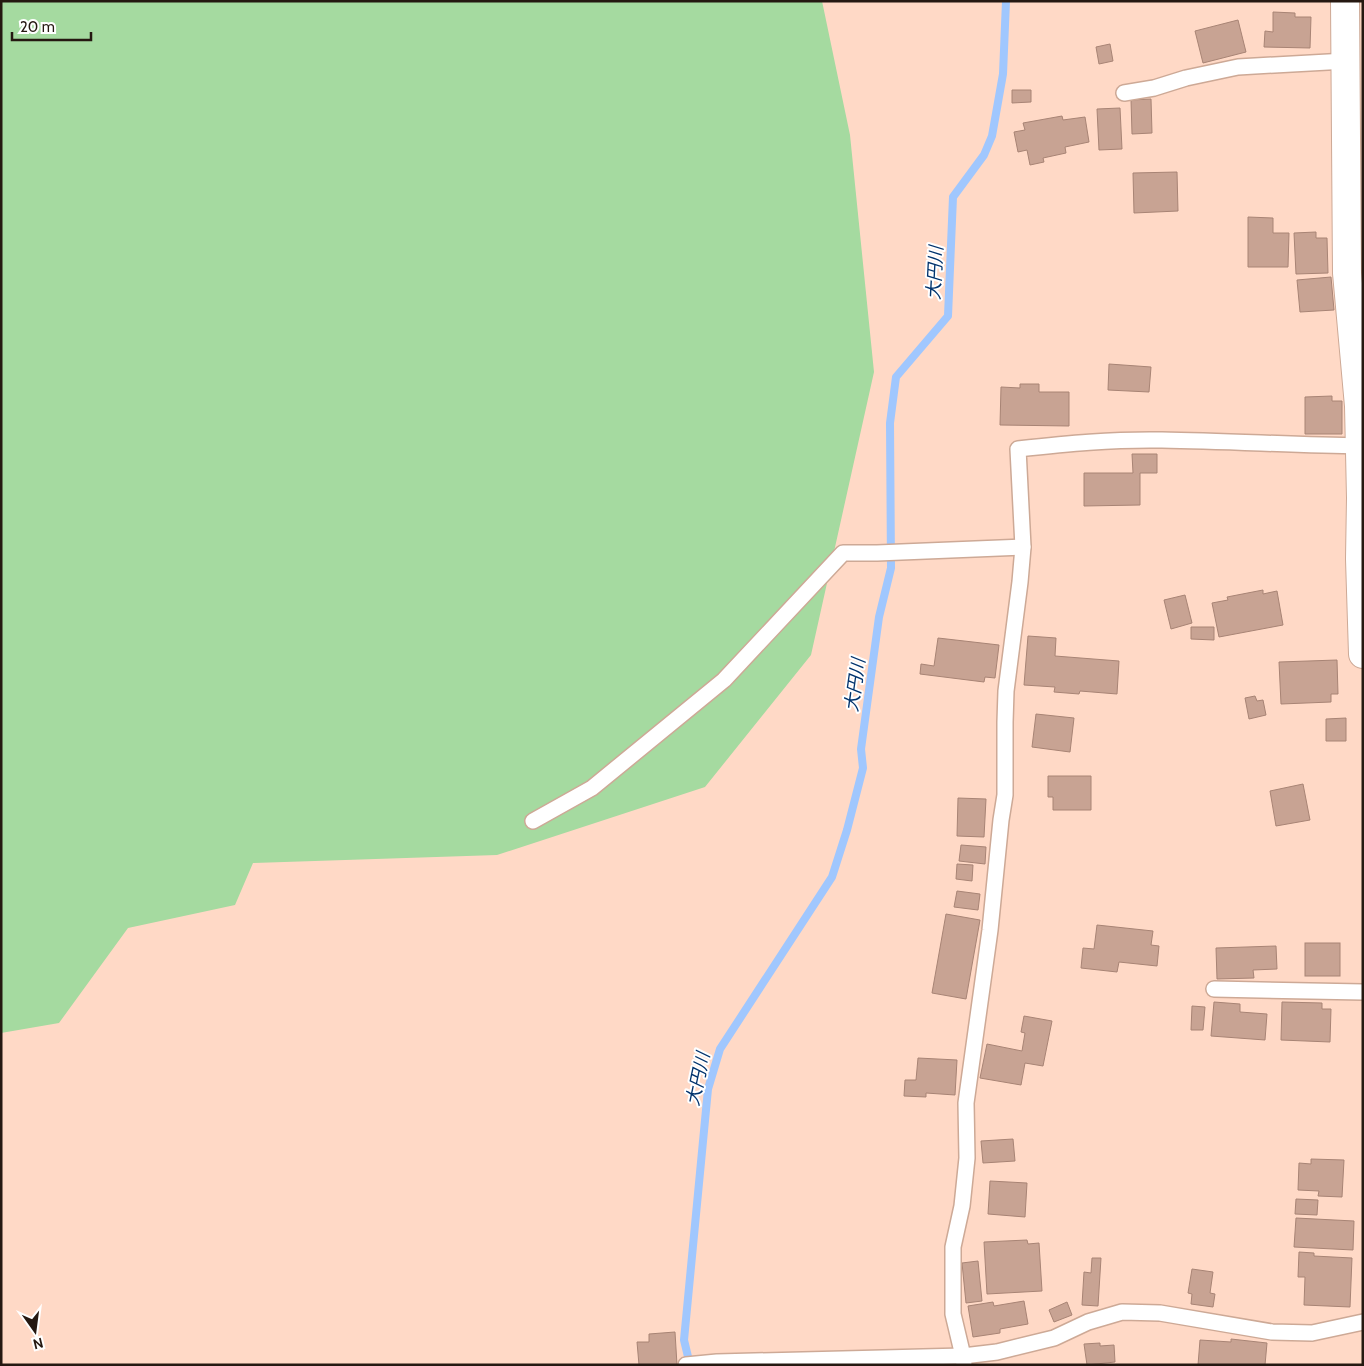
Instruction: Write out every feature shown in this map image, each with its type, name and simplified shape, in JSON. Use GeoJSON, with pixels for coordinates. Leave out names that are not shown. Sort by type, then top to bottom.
{"type":"FeatureCollection","features":[{"type":"Feature","properties":{"kind":"street"},"geometry":{"type":"LineString","coordinates":[[1345,1],[1347,273],[1359,406],[1363,654]]}},
{"type":"Feature","properties":{"kind":"lane"},"geometry":{"type":"LineString","coordinates":[[1124,93],[1154,88],[1186,78],[1238,67],[1346,61]]}},
{"type":"Feature","properties":{"kind":"lane"},"geometry":{"type":"LineString","coordinates":[[963,1360],[954,1314],[953,1247],[962,1206],[968,1158],[966,1103],[990,930],[1005,795],[1004,722],[1006,691],[1023,547],[1018,449],[1078,442],[1161,440],[1293,445],[1360,430]]}},
{"type":"Feature","properties":{"kind":"lane"},"geometry":{"type":"LineString","coordinates":[[533,821],[592,788],[724,680],[843,553],[1023,547]]}},
{"type":"Feature","properties":{"kind":"lane"},"geometry":{"type":"LineString","coordinates":[[1214,989],[1363,992]]}},
{"type":"Feature","properties":{"kind":"lane"},"geometry":{"type":"LineString","coordinates":[[686,1365],[717,1362],[963,1360],[1054,1338],[1088,1322],[1122,1312],[1160,1313],[1272,1332],[1312,1333],[1363,1322]]}},
{"type":"Feature","properties":{"kind":"green space"},"geometry":{"type":"Polygon","coordinates":[[[1,1],[822,1],[850,135],[874,372],[811,655],[705,787],[497,855],[253,863],[235,905],[128,928],[59,1023],[1,1033],[1,1]]]}},
{"type":"Feature","properties":{"kind":"building"},"geometry":{"type":"Polygon","coordinates":[[[1273,12],[1295,13],[1295,17],[1311,17],[1310,48],[1264,47],[1265,31],[1273,32],[1273,12]]]}},
{"type":"Feature","properties":{"kind":"building"},"geometry":{"type":"Polygon","coordinates":[[[1238,20],[1246,52],[1203,63],[1195,31],[1238,20]]]}},
{"type":"Feature","properties":{"kind":"building"},"geometry":{"type":"Polygon","coordinates":[[[1110,44],[1113,61],[1099,64],[1096,47],[1110,44]]]}},
{"type":"Feature","properties":{"kind":"building"},"geometry":{"type":"Polygon","coordinates":[[[1012,90],[1031,90],[1031,102],[1012,103],[1012,90]]]}},
{"type":"Feature","properties":{"kind":"building"},"geometry":{"type":"Polygon","coordinates":[[[1151,99],[1152,133],[1132,134],[1131,100],[1151,99]]]}},
{"type":"Feature","properties":{"kind":"building"},"geometry":{"type":"Polygon","coordinates":[[[1120,108],[1122,149],[1099,150],[1097,109],[1120,108]]]}},
{"type":"Feature","properties":{"kind":"building"},"geometry":{"type":"Polygon","coordinates":[[[1062,116],[1063,120],[1085,117],[1089,142],[1065,147],[1066,153],[1043,158],[1044,162],[1030,165],[1027,150],[1018,152],[1014,132],[1025,130],[1023,123],[1062,116]]]}},
{"type":"Feature","properties":{"kind":"building"},"geometry":{"type":"Polygon","coordinates":[[[1177,172],[1178,211],[1134,213],[1133,173],[1177,172]]]}},
{"type":"Feature","properties":{"kind":"building"},"geometry":{"type":"Polygon","coordinates":[[[1248,217],[1273,218],[1273,233],[1289,233],[1288,267],[1248,267],[1248,217]]]}},
{"type":"Feature","properties":{"kind":"building"},"geometry":{"type":"Polygon","coordinates":[[[1316,232],[1316,238],[1327,238],[1328,273],[1296,274],[1294,233],[1316,232]]]}},
{"type":"Feature","properties":{"kind":"building"},"geometry":{"type":"Polygon","coordinates":[[[1331,277],[1334,310],[1300,312],[1297,280],[1331,277]]]}},
{"type":"Feature","properties":{"kind":"building"},"geometry":{"type":"Polygon","coordinates":[[[1109,364],[1151,367],[1149,392],[1108,390],[1109,364]]]}},
{"type":"Feature","properties":{"kind":"building"},"geometry":{"type":"Polygon","coordinates":[[[1020,384],[1039,384],[1039,392],[1069,392],[1069,426],[1000,425],[1001,387],[1020,388],[1020,384]]]}},
{"type":"Feature","properties":{"kind":"building"},"geometry":{"type":"Polygon","coordinates":[[[1332,396],[1332,401],[1342,401],[1342,434],[1305,434],[1305,397],[1332,396]]]}},
{"type":"Feature","properties":{"kind":"building"},"geometry":{"type":"Polygon","coordinates":[[[1132,454],[1157,454],[1157,473],[1140,473],[1140,505],[1084,506],[1084,473],[1133,473],[1132,454]]]}},
{"type":"Feature","properties":{"kind":"building"},"geometry":{"type":"Polygon","coordinates":[[[1263,590],[1263,594],[1277,591],[1283,625],[1219,637],[1212,603],[1228,600],[1227,597],[1263,590]]]}},
{"type":"Feature","properties":{"kind":"building"},"geometry":{"type":"Polygon","coordinates":[[[1185,595],[1192,623],[1171,629],[1164,600],[1185,595]]]}},
{"type":"Feature","properties":{"kind":"building"},"geometry":{"type":"Polygon","coordinates":[[[1191,627],[1214,627],[1214,640],[1191,639],[1191,627]]]}},
{"type":"Feature","properties":{"kind":"building"},"geometry":{"type":"Polygon","coordinates":[[[1028,636],[1056,638],[1055,656],[1119,661],[1117,694],[1080,691],[1079,694],[1054,692],[1055,687],[1024,685],[1028,636]]]}},
{"type":"Feature","properties":{"kind":"building"},"geometry":{"type":"Polygon","coordinates":[[[938,638],[999,645],[995,678],[985,677],[984,682],[920,674],[921,664],[934,666],[938,638]]]}},
{"type":"Feature","properties":{"kind":"building"},"geometry":{"type":"Polygon","coordinates":[[[1337,660],[1338,694],[1331,694],[1331,702],[1281,704],[1279,662],[1337,660]]]}},
{"type":"Feature","properties":{"kind":"building"},"geometry":{"type":"Polygon","coordinates":[[[1255,696],[1257,701],[1263,700],[1266,715],[1249,719],[1245,698],[1255,696]]]}},
{"type":"Feature","properties":{"kind":"building"},"geometry":{"type":"Polygon","coordinates":[[[1036,714],[1074,718],[1070,752],[1032,747],[1036,714]]]}},
{"type":"Feature","properties":{"kind":"building"},"geometry":{"type":"Polygon","coordinates":[[[1346,718],[1346,741],[1326,741],[1326,719],[1346,718]]]}},
{"type":"Feature","properties":{"kind":"building"},"geometry":{"type":"Polygon","coordinates":[[[1048,776],[1091,776],[1091,810],[1053,810],[1053,797],[1048,797],[1048,776]]]}},
{"type":"Feature","properties":{"kind":"building"},"geometry":{"type":"Polygon","coordinates":[[[1303,784],[1310,820],[1276,826],[1270,791],[1303,784]]]}},
{"type":"Feature","properties":{"kind":"building"},"geometry":{"type":"Polygon","coordinates":[[[958,798],[986,799],[984,837],[957,836],[958,798]]]}},
{"type":"Feature","properties":{"kind":"building"},"geometry":{"type":"Polygon","coordinates":[[[961,845],[986,847],[985,864],[959,861],[961,845]]]}},
{"type":"Feature","properties":{"kind":"building"},"geometry":{"type":"Polygon","coordinates":[[[957,864],[973,865],[972,881],[956,879],[957,864]]]}},
{"type":"Feature","properties":{"kind":"building"},"geometry":{"type":"Polygon","coordinates":[[[957,891],[980,894],[978,910],[954,907],[957,891]]]}},
{"type":"Feature","properties":{"kind":"building"},"geometry":{"type":"Polygon","coordinates":[[[946,914],[980,920],[966,999],[932,993],[946,914]]]}},
{"type":"Feature","properties":{"kind":"building"},"geometry":{"type":"Polygon","coordinates":[[[1097,925],[1153,931],[1151,945],[1159,946],[1157,966],[1119,962],[1117,972],[1081,968],[1083,948],[1094,949],[1097,925]]]}},
{"type":"Feature","properties":{"kind":"building"},"geometry":{"type":"Polygon","coordinates":[[[1305,943],[1340,943],[1340,976],[1305,976],[1305,943]]]}},
{"type":"Feature","properties":{"kind":"building"},"geometry":{"type":"Polygon","coordinates":[[[1276,946],[1277,969],[1253,970],[1254,978],[1217,979],[1216,948],[1276,946]]]}},
{"type":"Feature","properties":{"kind":"building"},"geometry":{"type":"Polygon","coordinates":[[[1214,1002],[1240,1004],[1240,1012],[1267,1014],[1265,1040],[1211,1036],[1214,1002]]]}},
{"type":"Feature","properties":{"kind":"building"},"geometry":{"type":"Polygon","coordinates":[[[1282,1002],[1322,1003],[1322,1009],[1331,1009],[1330,1042],[1281,1040],[1282,1002]]]}},
{"type":"Feature","properties":{"kind":"building"},"geometry":{"type":"Polygon","coordinates":[[[1192,1006],[1205,1007],[1203,1030],[1191,1030],[1192,1006]]]}},
{"type":"Feature","properties":{"kind":"building"},"geometry":{"type":"Polygon","coordinates":[[[1024,1016],[1052,1021],[1043,1066],[1025,1063],[1021,1085],[980,1078],[987,1044],[1022,1051],[1025,1033],[1021,1032],[1024,1016]]]}},
{"type":"Feature","properties":{"kind":"building"},"geometry":{"type":"Polygon","coordinates":[[[918,1058],[957,1060],[955,1095],[926,1093],[926,1097],[904,1096],[905,1080],[916,1080],[918,1058]]]}},
{"type":"Feature","properties":{"kind":"building"},"geometry":{"type":"Polygon","coordinates":[[[1013,1139],[1015,1161],[983,1163],[981,1141],[1013,1139]]]}},
{"type":"Feature","properties":{"kind":"building"},"geometry":{"type":"Polygon","coordinates":[[[1311,1159],[1344,1160],[1342,1197],[1318,1196],[1319,1191],[1298,1190],[1299,1163],[1311,1164],[1311,1159]]]}},
{"type":"Feature","properties":{"kind":"building"},"geometry":{"type":"Polygon","coordinates":[[[990,1181],[1027,1183],[1025,1217],[988,1214],[990,1181]]]}},
{"type":"Feature","properties":{"kind":"building"},"geometry":{"type":"Polygon","coordinates":[[[1296,1199],[1318,1200],[1317,1215],[1295,1214],[1296,1199]]]}},
{"type":"Feature","properties":{"kind":"building"},"geometry":{"type":"Polygon","coordinates":[[[1296,1218],[1354,1221],[1353,1250],[1294,1247],[1296,1218]]]}},
{"type":"Feature","properties":{"kind":"building"},"geometry":{"type":"Polygon","coordinates":[[[1027,1240],[1028,1244],[1039,1243],[1042,1291],[987,1294],[984,1242],[1027,1240]]]}},
{"type":"Feature","properties":{"kind":"building"},"geometry":{"type":"Polygon","coordinates":[[[1299,1252],[1314,1253],[1314,1256],[1352,1258],[1350,1307],[1304,1305],[1305,1277],[1298,1277],[1299,1252]]]}},
{"type":"Feature","properties":{"kind":"building"},"geometry":{"type":"Polygon","coordinates":[[[1092,1258],[1101,1258],[1098,1306],[1082,1305],[1084,1272],[1091,1273],[1092,1258]]]}},
{"type":"Feature","properties":{"kind":"building"},"geometry":{"type":"Polygon","coordinates":[[[978,1261],[982,1301],[966,1303],[962,1263],[978,1261]]]}},
{"type":"Feature","properties":{"kind":"building"},"geometry":{"type":"Polygon","coordinates":[[[1192,1269],[1213,1272],[1210,1293],[1215,1294],[1213,1307],[1191,1304],[1192,1294],[1188,1293],[1192,1269]]]}},
{"type":"Feature","properties":{"kind":"building"},"geometry":{"type":"Polygon","coordinates":[[[1024,1301],[1028,1324],[1000,1329],[1000,1333],[973,1337],[968,1306],[993,1302],[994,1306],[1024,1301]]]}},
{"type":"Feature","properties":{"kind":"building"},"geometry":{"type":"Polygon","coordinates":[[[1067,1302],[1072,1315],[1054,1322],[1049,1310],[1067,1302]]]}},
{"type":"Feature","properties":{"kind":"building"},"geometry":{"type":"Polygon","coordinates":[[[675,1332],[677,1365],[639,1365],[637,1342],[649,1342],[649,1334],[675,1332]]]}},
{"type":"Feature","properties":{"kind":"building"},"geometry":{"type":"Polygon","coordinates":[[[1231,1339],[1267,1343],[1265,1365],[1198,1365],[1200,1340],[1231,1342],[1231,1339]]]}},
{"type":"Feature","properties":{"kind":"building"},"geometry":{"type":"Polygon","coordinates":[[[1100,1343],[1100,1346],[1114,1345],[1115,1362],[1087,1365],[1084,1344],[1100,1343]]]}},
{"type":"Feature","properties":{"kind":"waterway","name":"大円川"},"geometry":{"type":"LineString","coordinates":[[690,1365],[684,1340],[708,1089],[720,1049],[832,877],[847,830],[863,768],[861,749],[879,617],[891,568],[890,423],[896,377],[948,316],[953,197],[984,155],[992,136],[1003,74],[1006,1]]}}]}
